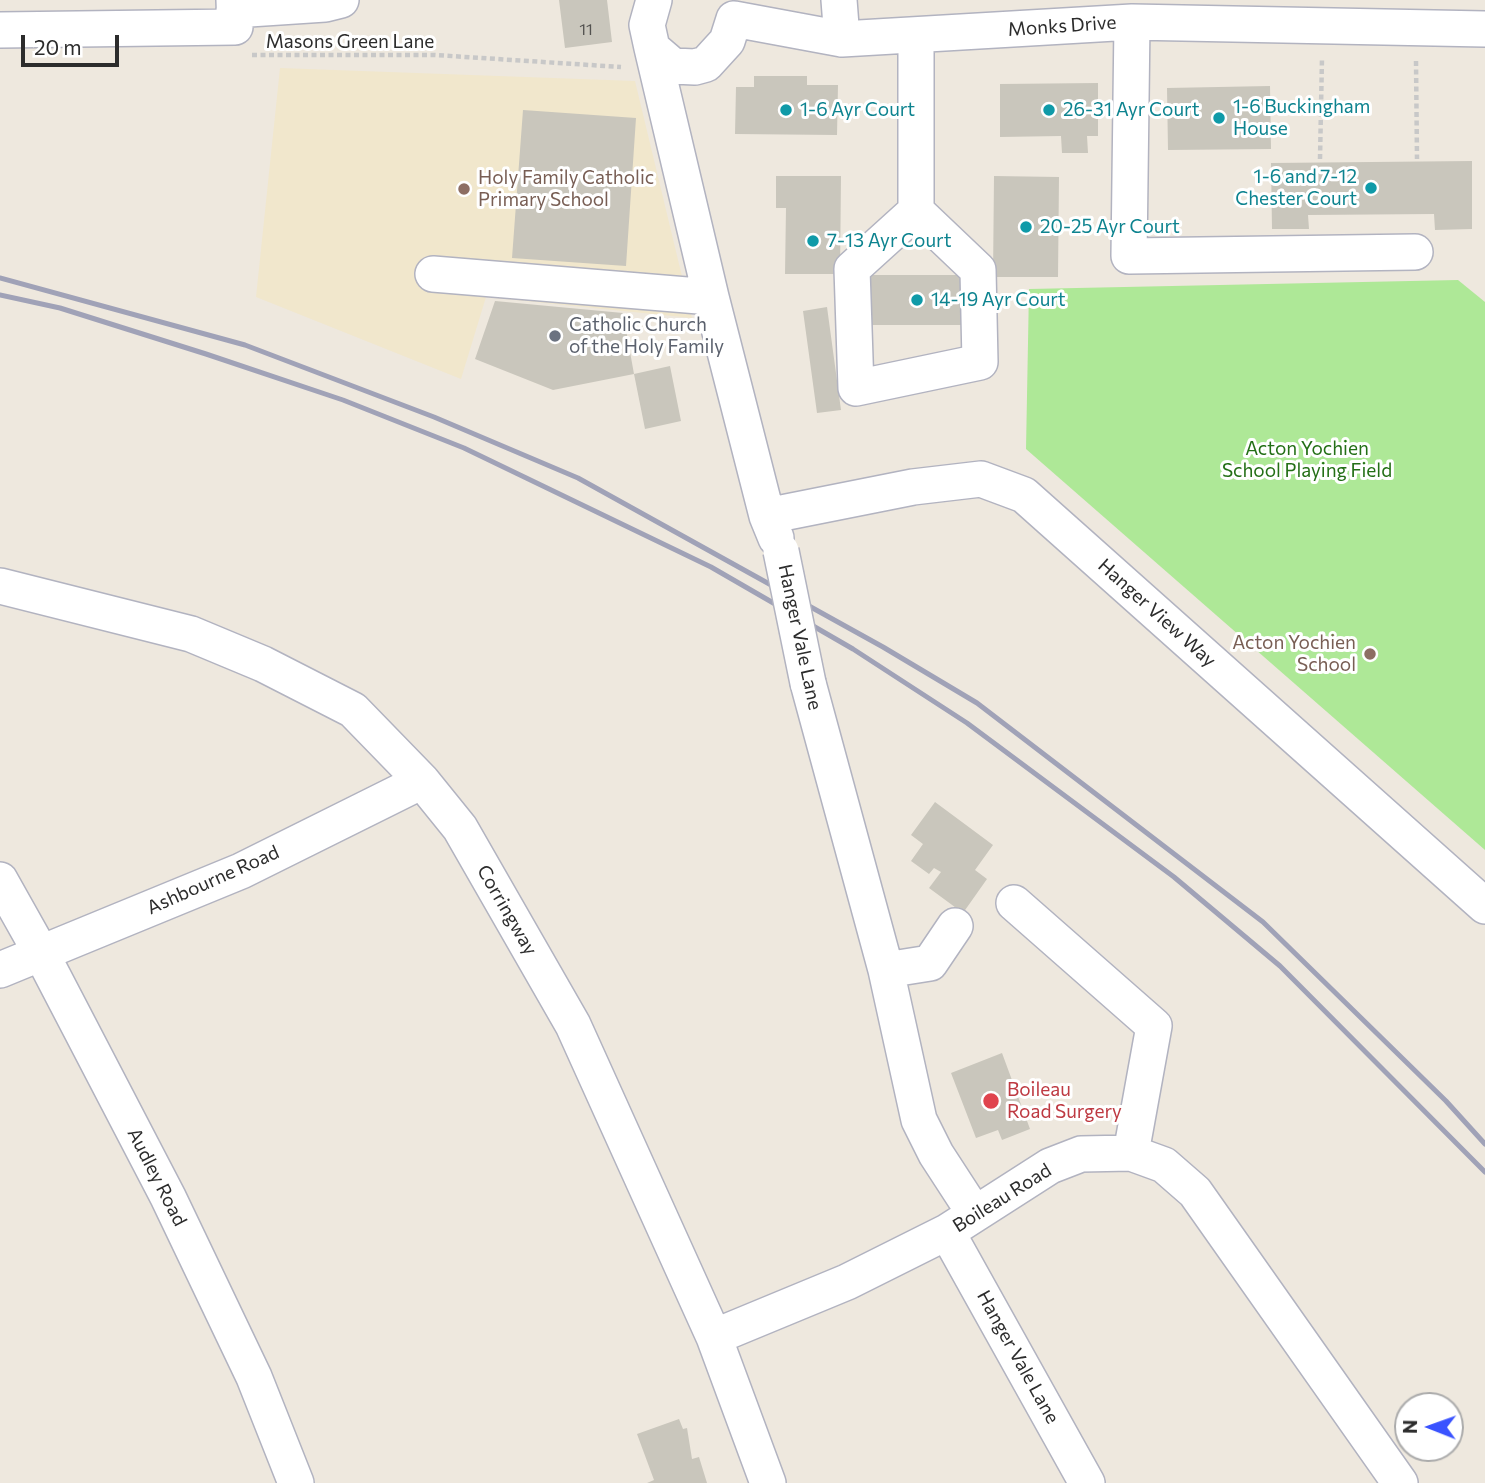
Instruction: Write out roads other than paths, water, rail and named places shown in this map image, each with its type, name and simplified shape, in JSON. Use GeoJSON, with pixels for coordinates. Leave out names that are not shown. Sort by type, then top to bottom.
{"type":"FeatureCollection","features":[{"type":"Feature","properties":{"kind":"street"},"geometry":{"type":"LineString","coordinates":[[0,30],[235,27],[234,5],[325,5],[341,0]]}},
{"type":"Feature","properties":{"kind":"street","name":"Hanger Vale Lane"},"geometry":{"type":"LineString","coordinates":[[654,0],[647,25],[659,60],[711,297],[767,516],[781,551],[808,683],[886,970],[919,1120],[936,1153],[961,1223],[1087,1483]]}},
{"type":"Feature","properties":{"kind":"street"},"geometry":{"type":"LineString","coordinates":[[839,0],[842,39]]}},
{"type":"Feature","properties":{"kind":"street","name":"Monks Drive"},"geometry":{"type":"LineString","coordinates":[[659,60],[695,67],[706,64],[727,41],[731,9],[842,39],[916,37],[1132,22],[1416,25],[1485,29]]}},
{"type":"Feature","properties":{"kind":"street"},"geometry":{"type":"LineString","coordinates":[[1132,22],[1129,256],[1415,252]]}},
{"type":"Feature","properties":{"kind":"street"},"geometry":{"type":"LineString","coordinates":[[916,37],[916,211],[978,270],[980,362],[856,388],[852,269],[916,211]]}},
{"type":"Feature","properties":{"kind":"street"},"geometry":{"type":"LineString","coordinates":[[433,274],[711,297]]}},
{"type":"Feature","properties":{"kind":"street","name":"Hanger View Way"},"geometry":{"type":"LineString","coordinates":[[767,516],[914,487],[981,479],[1024,495],[1485,906]]}},
{"type":"Feature","properties":{"kind":"street","name":"Corringway"},"geometry":{"type":"LineString","coordinates":[[0,586],[191,634],[263,664],[352,710],[422,781],[460,828],[573,1025],[714,1337],[768,1483]]}},
{"type":"Feature","properties":{"kind":"street","name":"Ashbourne Road"},"geometry":{"type":"LineString","coordinates":[[0,970],[241,871],[422,781]]}},
{"type":"Feature","properties":{"kind":"street","name":"Audley Road"},"geometry":{"type":"LineString","coordinates":[[0,880],[168,1196],[254,1377],[296,1483]]}},
{"type":"Feature","properties":{"kind":"street"},"geometry":{"type":"LineString","coordinates":[[1014,903],[1154,1026],[1131,1153]]}},
{"type":"Feature","properties":{"kind":"street"},"geometry":{"type":"LineString","coordinates":[[886,970],[930,963],[955,926]]}},
{"type":"Feature","properties":{"kind":"street","name":"Boileau Road"},"geometry":{"type":"LineString","coordinates":[[714,1337],[847,1282],[961,1223],[1050,1166],[1081,1154],[1131,1153],[1164,1165],[1195,1192],[1400,1483]]}},
{"type":"Feature","properties":{"kind":"railway"},"geometry":{"type":"LineString","coordinates":[[0,278],[245,345],[434,417],[578,478],[883,647],[977,703],[1263,922],[1446,1101],[1485,1144]]}},
{"type":"Feature","properties":{"kind":"railway"},"geometry":{"type":"LineString","coordinates":[[0,295],[60,308],[206,354],[343,400],[464,448],[711,567],[853,649],[967,723],[1174,877],[1280,966],[1485,1172]]}},
{"type":"Feature","properties":{"kind":"place","name":"1-6 Ayr Court"},"geometry":{"type":"Point","coordinates":[786,110]}},
{"type":"Feature","properties":{"kind":"place","name":"26-31 Ayr Court"},"geometry":{"type":"Point","coordinates":[1049,110]}},
{"type":"Feature","properties":{"kind":"place","name":"1-6 Buckingham House"},"geometry":{"type":"Point","coordinates":[1219,118]}},
{"type":"Feature","properties":{"kind":"place","name":"1-6 and 7-12 Chester Court"},"geometry":{"type":"Point","coordinates":[1371,188]}},
{"type":"Feature","properties":{"kind":"place","name":"Holy Family Catholic Primary School"},"geometry":{"type":"Point","coordinates":[464,189]}},
{"type":"Feature","properties":{"kind":"place","name":"20-25 Ayr Court"},"geometry":{"type":"Point","coordinates":[1026,227]}},
{"type":"Feature","properties":{"kind":"place","name":"7-13 Ayr Court"},"geometry":{"type":"Point","coordinates":[813,241]}},
{"type":"Feature","properties":{"kind":"place","name":"14-19 Ayr Court"},"geometry":{"type":"Point","coordinates":[917,300]}},
{"type":"Feature","properties":{"kind":"place","name":"Catholic Church of the Holy Family"},"geometry":{"type":"Point","coordinates":[555,336]}},
{"type":"Feature","properties":{"kind":"place","name":"Acton Yochien School"},"geometry":{"type":"Point","coordinates":[1370,654]}},
{"type":"Feature","properties":{"kind":"place","name":"Boileau Road Surgery"},"geometry":{"type":"Point","coordinates":[991,1101]}},
{"type":"Feature","properties":{"kind":"park label","name":"Acton Yochien School Playing Field"},"geometry":{"type":"Point","coordinates":[1307,460]}}]}
